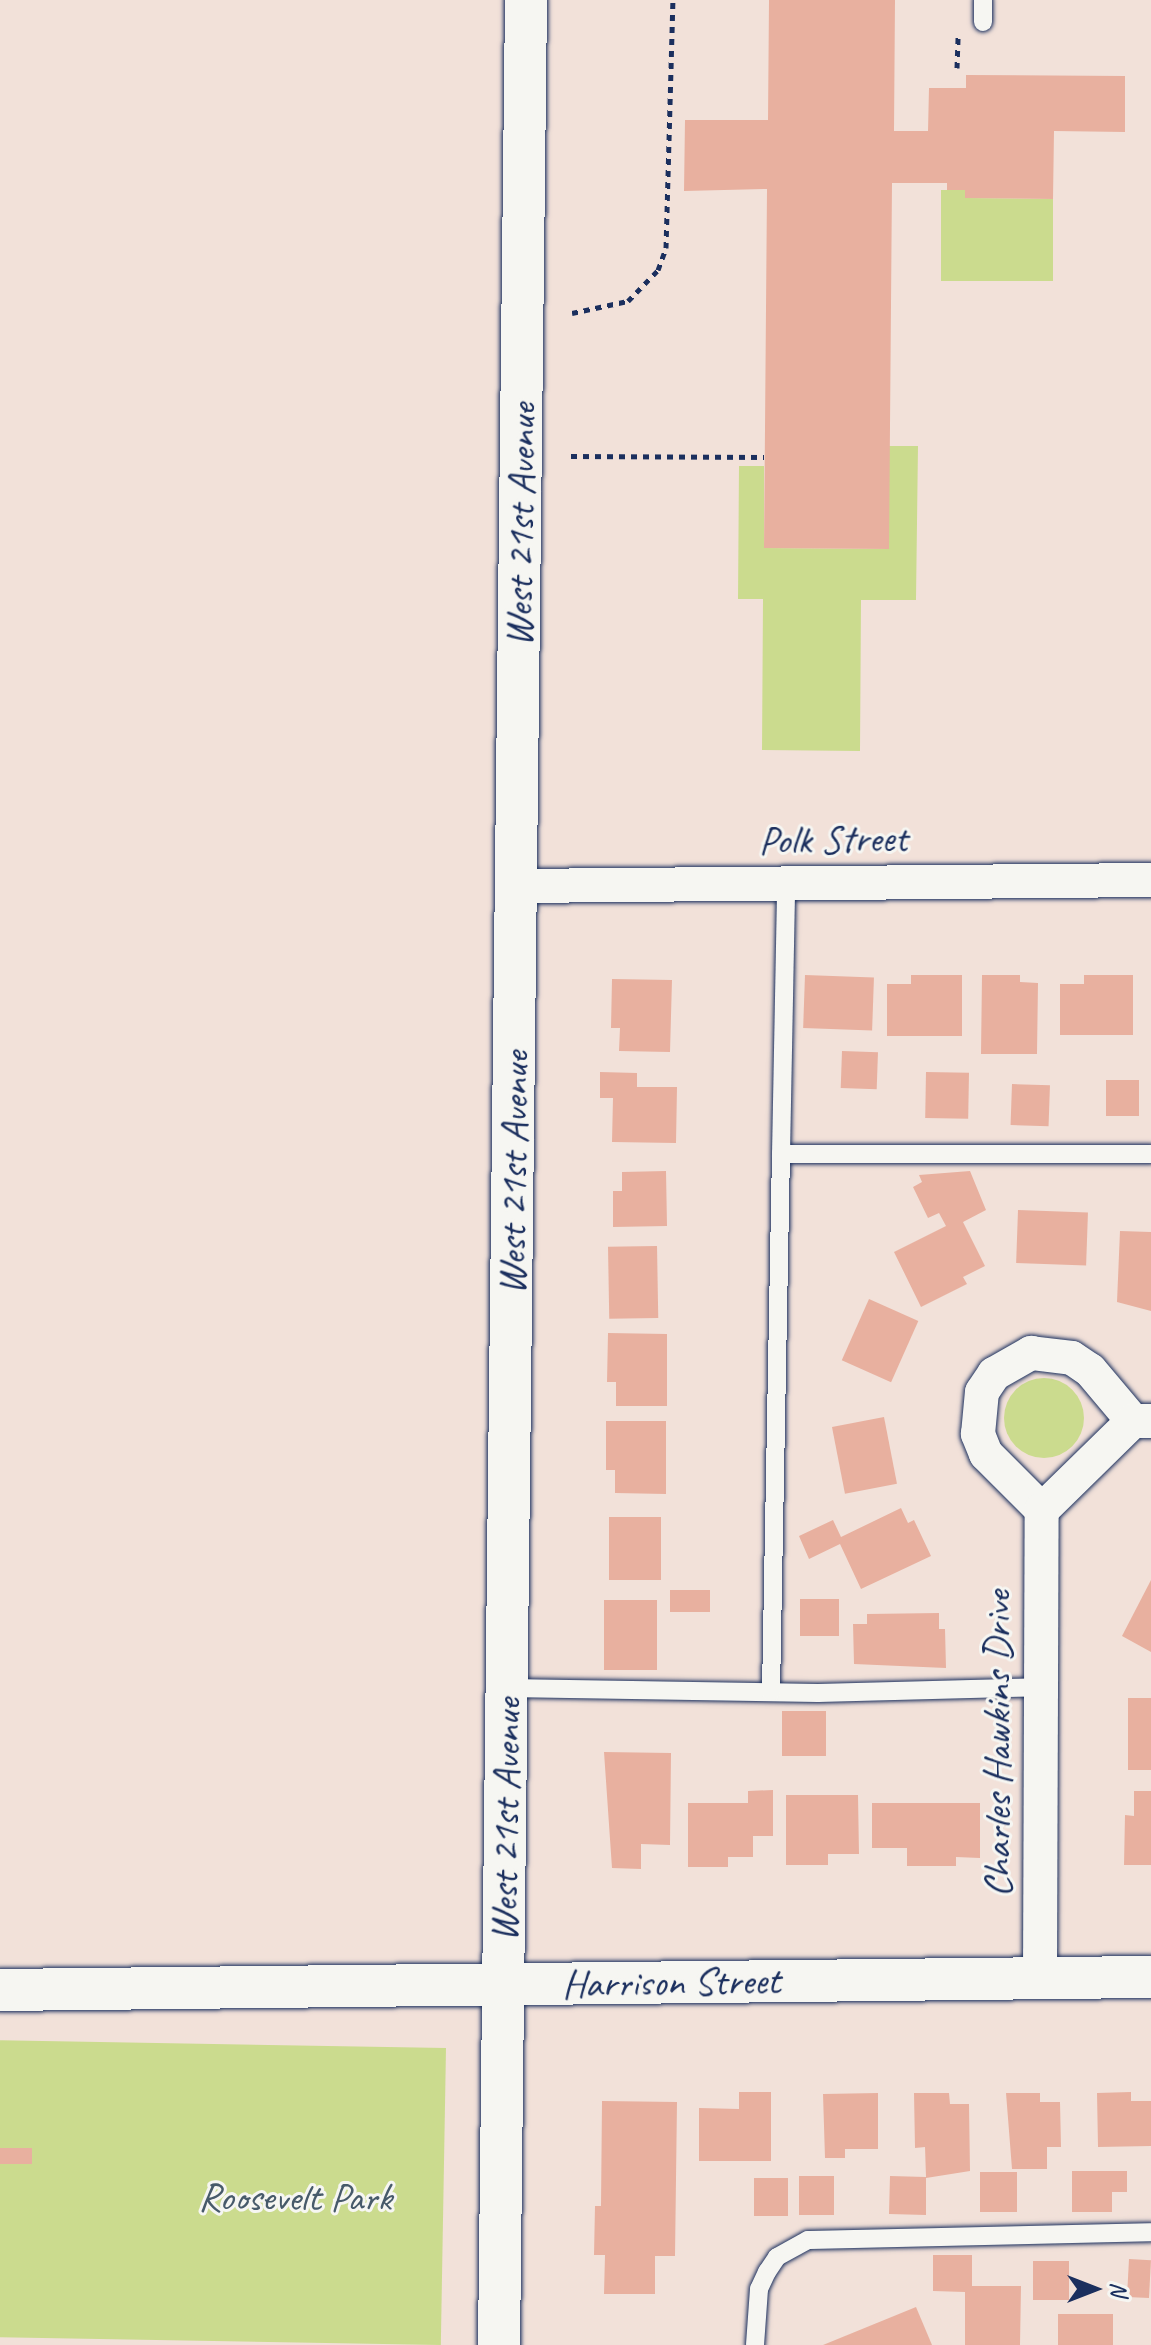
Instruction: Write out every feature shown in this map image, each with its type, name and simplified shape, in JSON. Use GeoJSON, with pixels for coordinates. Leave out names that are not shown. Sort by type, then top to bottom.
{"type":"FeatureCollection","features":[{"type":"Feature","properties":{"kind":"street","name":"West 21st Avenue"},"geometry":{"type":"LineString","coordinates":[[499,2345],[526,0]]}},
{"type":"Feature","properties":{"kind":"street","name":"Polk Street"},"geometry":{"type":"LineString","coordinates":[[516,886],[1151,880]]}},
{"type":"Feature","properties":{"kind":"street"},"geometry":{"type":"LineString","coordinates":[[1031,1353],[1072,1358],[1090,1370],[1142,1421],[1042,1510],[986,1454],[978,1434],[980,1400],[994,1374],[1031,1353]]}},
{"type":"Feature","properties":{"kind":"street","name":"Charles Hawkins Drive"},"geometry":{"type":"LineString","coordinates":[[1040,1978],[1042,1510]]}},
{"type":"Feature","properties":{"kind":"street","name":"Harrison Street"},"geometry":{"type":"LineString","coordinates":[[0,1990],[1151,1977]]}},
{"type":"Feature","properties":{"kind":"lane"},"geometry":{"type":"LineString","coordinates":[[983,0],[983,22]]}},
{"type":"Feature","properties":{"kind":"lane"},"geometry":{"type":"LineString","coordinates":[[771,1692],[786,883]]}},
{"type":"Feature","properties":{"kind":"lane"},"geometry":{"type":"LineString","coordinates":[[781,1154],[1151,1154]]}},
{"type":"Feature","properties":{"kind":"lane"},"geometry":{"type":"LineString","coordinates":[[507,1688],[771,1692],[1041,1687]]}},
{"type":"Feature","properties":{"kind":"lane"},"geometry":{"type":"LineString","coordinates":[[755,2345],[759,2289],[767,2272],[777,2257],[808,2240],[1151,2232]]}},
{"type":"Feature","properties":{"kind":"path"},"geometry":{"type":"LineString","coordinates":[[572,313],[628,301],[658,270],[666,248],[673,0]]}},
{"type":"Feature","properties":{"kind":"path"},"geometry":{"type":"LineString","coordinates":[[571,456],[764,457]]}},
{"type":"Feature","properties":{"kind":"green space"},"geometry":{"type":"Polygon","coordinates":[[[941,190],[965,190],[966,198],[1053,199],[1053,281],[941,281],[941,190]]]}},
{"type":"Feature","properties":{"kind":"green space"},"geometry":{"type":"Polygon","coordinates":[[[889,446],[918,446],[916,600],[861,600],[860,751],[762,750],[763,599],[738,599],[739,466],[764,466],[764,548],[888,549],[889,446]]]}},
{"type":"Feature","properties":{"kind":"green space"},"geometry":{"type":"Polygon","coordinates":[[[1044,1378],[1059,1381],[1072,1390],[1081,1403],[1084,1418],[1081,1433],[1072,1446],[1059,1455],[1044,1458],[1029,1455],[1016,1446],[1007,1433],[1004,1418],[1007,1403],[1016,1390],[1029,1381],[1044,1378]]]}},
{"type":"Feature","properties":{"kind":"green space","name":"Roosevelt Park"},"geometry":{"type":"Polygon","coordinates":[[[0,2040],[446,2048],[441,2345],[0,2337],[0,2040]]]}},
{"type":"Feature","properties":{"kind":"building"},"geometry":{"type":"Polygon","coordinates":[[[769,0],[895,0],[894,131],[928,131],[929,88],[966,88],[966,75],[1125,76],[1125,132],[1054,131],[1053,199],[965,198],[965,190],[947,190],[947,183],[892,183],[889,549],[764,548],[767,189],[684,191],[685,120],[768,120],[769,0]]]}},
{"type":"Feature","properties":{"kind":"building"},"geometry":{"type":"Polygon","coordinates":[[[805,975],[874,977],[872,1030],[803,1028],[805,975]]]}},
{"type":"Feature","properties":{"kind":"building"},"geometry":{"type":"Polygon","coordinates":[[[911,975],[962,975],[962,1036],[887,1036],[887,984],[911,984],[911,975]]]}},
{"type":"Feature","properties":{"kind":"building"},"geometry":{"type":"Polygon","coordinates":[[[982,975],[1020,975],[1020,982],[1038,983],[1037,1054],[981,1054],[982,975]]]}},
{"type":"Feature","properties":{"kind":"building"},"geometry":{"type":"Polygon","coordinates":[[[1084,975],[1133,975],[1133,1035],[1060,1035],[1060,984],[1084,984],[1084,975]]]}},
{"type":"Feature","properties":{"kind":"building"},"geometry":{"type":"Polygon","coordinates":[[[612,979],[672,980],[670,1052],[619,1051],[620,1028],[611,1028],[612,979]]]}},
{"type":"Feature","properties":{"kind":"building"},"geometry":{"type":"Polygon","coordinates":[[[842,1051],[878,1052],[877,1089],[841,1088],[842,1051]]]}},
{"type":"Feature","properties":{"kind":"building"},"geometry":{"type":"Polygon","coordinates":[[[600,1072],[637,1073],[637,1087],[677,1087],[676,1143],[612,1142],[613,1098],[600,1098],[600,1072]]]}},
{"type":"Feature","properties":{"kind":"building"},"geometry":{"type":"Polygon","coordinates":[[[926,1072],[969,1073],[968,1119],[925,1118],[926,1072]]]}},
{"type":"Feature","properties":{"kind":"building"},"geometry":{"type":"Polygon","coordinates":[[[1106,1080],[1139,1080],[1139,1116],[1106,1116],[1106,1080]]]}},
{"type":"Feature","properties":{"kind":"building"},"geometry":{"type":"Polygon","coordinates":[[[1012,1084],[1050,1085],[1049,1126],[1011,1125],[1012,1084]]]}},
{"type":"Feature","properties":{"kind":"building"},"geometry":{"type":"Polygon","coordinates":[[[666,1171],[667,1226],[613,1227],[613,1191],[622,1191],[622,1172],[666,1171]]]}},
{"type":"Feature","properties":{"kind":"building"},"geometry":{"type":"Polygon","coordinates":[[[970,1171],[986,1210],[963,1222],[985,1266],[963,1277],[967,1284],[921,1307],[894,1252],[946,1226],[939,1213],[928,1218],[913,1187],[922,1182],[919,1175],[970,1171]]]}},
{"type":"Feature","properties":{"kind":"building"},"geometry":{"type":"Polygon","coordinates":[[[1018,1210],[1088,1212],[1086,1265],[1016,1263],[1018,1210]]]}},
{"type":"Feature","properties":{"kind":"building"},"geometry":{"type":"Polygon","coordinates":[[[1120,1231],[1151,1232],[1151,1311],[1117,1302],[1120,1231]]]}},
{"type":"Feature","properties":{"kind":"building"},"geometry":{"type":"Polygon","coordinates":[[[657,1246],[658,1318],[609,1319],[608,1247],[657,1246]]]}},
{"type":"Feature","properties":{"kind":"building"},"geometry":{"type":"Polygon","coordinates":[[[869,1299],[918,1321],[891,1382],[842,1360],[869,1299]]]}},
{"type":"Feature","properties":{"kind":"building"},"geometry":{"type":"Polygon","coordinates":[[[608,1333],[667,1334],[667,1406],[616,1406],[616,1382],[607,1382],[608,1333]]]}},
{"type":"Feature","properties":{"kind":"building"},"geometry":{"type":"Polygon","coordinates":[[[884,1417],[897,1484],[845,1494],[832,1427],[884,1417]]]}},
{"type":"Feature","properties":{"kind":"building"},"geometry":{"type":"Polygon","coordinates":[[[606,1421],[666,1421],[666,1494],[615,1493],[615,1470],[606,1470],[606,1421]]]}},
{"type":"Feature","properties":{"kind":"building"},"geometry":{"type":"Polygon","coordinates":[[[901,1508],[908,1523],[914,1520],[931,1556],[861,1589],[840,1544],[809,1559],[799,1536],[833,1520],[841,1537],[901,1508]]]}},
{"type":"Feature","properties":{"kind":"building"},"geometry":{"type":"Polygon","coordinates":[[[609,1517],[661,1517],[661,1580],[609,1580],[609,1517]]]}},
{"type":"Feature","properties":{"kind":"building"},"geometry":{"type":"Polygon","coordinates":[[[1151,1580],[1151,1652],[1122,1636],[1151,1580]]]}},
{"type":"Feature","properties":{"kind":"building"},"geometry":{"type":"Polygon","coordinates":[[[670,1590],[710,1590],[710,1612],[670,1612],[670,1590]]]}},
{"type":"Feature","properties":{"kind":"building"},"geometry":{"type":"Polygon","coordinates":[[[800,1599],[839,1599],[839,1636],[800,1636],[800,1599]]]}},
{"type":"Feature","properties":{"kind":"building"},"geometry":{"type":"Polygon","coordinates":[[[604,1600],[657,1600],[657,1670],[604,1670],[604,1600]]]}},
{"type":"Feature","properties":{"kind":"building"},"geometry":{"type":"Polygon","coordinates":[[[939,1613],[939,1629],[945,1629],[946,1668],[854,1664],[853,1624],[867,1624],[867,1614],[939,1613]]]}},
{"type":"Feature","properties":{"kind":"building"},"geometry":{"type":"Polygon","coordinates":[[[1128,1698],[1151,1698],[1151,1770],[1128,1770],[1128,1698]]]}},
{"type":"Feature","properties":{"kind":"building"},"geometry":{"type":"Polygon","coordinates":[[[782,1711],[826,1711],[826,1756],[782,1756],[782,1711]]]}},
{"type":"Feature","properties":{"kind":"building"},"geometry":{"type":"Polygon","coordinates":[[[604,1752],[671,1753],[670,1845],[641,1844],[641,1869],[612,1868],[604,1752]]]}},
{"type":"Feature","properties":{"kind":"building"},"geometry":{"type":"Polygon","coordinates":[[[773,1790],[773,1836],[753,1836],[753,1857],[728,1857],[728,1867],[688,1867],[688,1803],[748,1803],[748,1791],[773,1790]]]}},
{"type":"Feature","properties":{"kind":"building"},"geometry":{"type":"Polygon","coordinates":[[[1134,1791],[1151,1791],[1151,1865],[1124,1865],[1125,1815],[1134,1816],[1134,1791]]]}},
{"type":"Feature","properties":{"kind":"building"},"geometry":{"type":"Polygon","coordinates":[[[786,1795],[858,1795],[859,1854],[828,1854],[828,1865],[786,1865],[786,1795]]]}},
{"type":"Feature","properties":{"kind":"building"},"geometry":{"type":"Polygon","coordinates":[[[872,1803],[980,1803],[980,1858],[956,1857],[956,1866],[907,1866],[907,1848],[872,1848],[872,1803]]]}},
{"type":"Feature","properties":{"kind":"building"},"geometry":{"type":"Polygon","coordinates":[[[739,2092],[771,2092],[771,2161],[699,2161],[699,2108],[739,2109],[739,2092]]]}},
{"type":"Feature","properties":{"kind":"building"},"geometry":{"type":"Polygon","coordinates":[[[1131,2092],[1131,2101],[1151,2101],[1151,2146],[1098,2147],[1097,2093],[1131,2092]]]}},
{"type":"Feature","properties":{"kind":"building"},"geometry":{"type":"Polygon","coordinates":[[[878,2093],[878,2149],[845,2149],[845,2158],[825,2158],[823,2094],[878,2093]]]}},
{"type":"Feature","properties":{"kind":"building"},"geometry":{"type":"Polygon","coordinates":[[[914,2093],[949,2093],[950,2104],[969,2104],[970,2171],[926,2178],[926,2215],[889,2214],[890,2176],[926,2177],[925,2147],[915,2148],[914,2093]]]}},
{"type":"Feature","properties":{"kind":"building"},"geometry":{"type":"Polygon","coordinates":[[[1006,2093],[1040,2093],[1040,2102],[1060,2102],[1061,2147],[1047,2147],[1047,2169],[1012,2169],[1006,2093]]]}},
{"type":"Feature","properties":{"kind":"building"},"geometry":{"type":"Polygon","coordinates":[[[602,2101],[677,2102],[675,2256],[655,2256],[655,2294],[604,2294],[605,2255],[594,2255],[595,2206],[601,2206],[602,2101]]]}},
{"type":"Feature","properties":{"kind":"building"},"geometry":{"type":"Polygon","coordinates":[[[0,2148],[32,2148],[32,2164],[0,2164],[0,2148]]]}},
{"type":"Feature","properties":{"kind":"building"},"geometry":{"type":"Polygon","coordinates":[[[1072,2171],[1127,2171],[1127,2192],[1112,2192],[1112,2212],[1072,2212],[1072,2171]]]}},
{"type":"Feature","properties":{"kind":"building"},"geometry":{"type":"Polygon","coordinates":[[[980,2172],[1017,2172],[1017,2212],[980,2212],[980,2172]]]}},
{"type":"Feature","properties":{"kind":"building"},"geometry":{"type":"Polygon","coordinates":[[[799,2176],[834,2176],[834,2215],[799,2215],[799,2176]]]}},
{"type":"Feature","properties":{"kind":"building"},"geometry":{"type":"Polygon","coordinates":[[[754,2178],[788,2178],[788,2216],[754,2216],[754,2178]]]}},
{"type":"Feature","properties":{"kind":"building"},"geometry":{"type":"Polygon","coordinates":[[[933,2255],[972,2255],[972,2286],[1021,2286],[1020,2345],[965,2345],[965,2292],[933,2291],[933,2255]]]}},
{"type":"Feature","properties":{"kind":"building"},"geometry":{"type":"Polygon","coordinates":[[[1129,2259],[1151,2260],[1149,2298],[1127,2297],[1129,2259]]]}},
{"type":"Feature","properties":{"kind":"building"},"geometry":{"type":"Polygon","coordinates":[[[1033,2261],[1069,2261],[1069,2300],[1033,2300],[1033,2261]]]}},
{"type":"Feature","properties":{"kind":"building"},"geometry":{"type":"Polygon","coordinates":[[[916,2307],[932,2345],[823,2345],[916,2307]]]}},
{"type":"Feature","properties":{"kind":"building"},"geometry":{"type":"Polygon","coordinates":[[[1058,2314],[1113,2314],[1113,2345],[1058,2345],[1058,2314]]]}}]}
